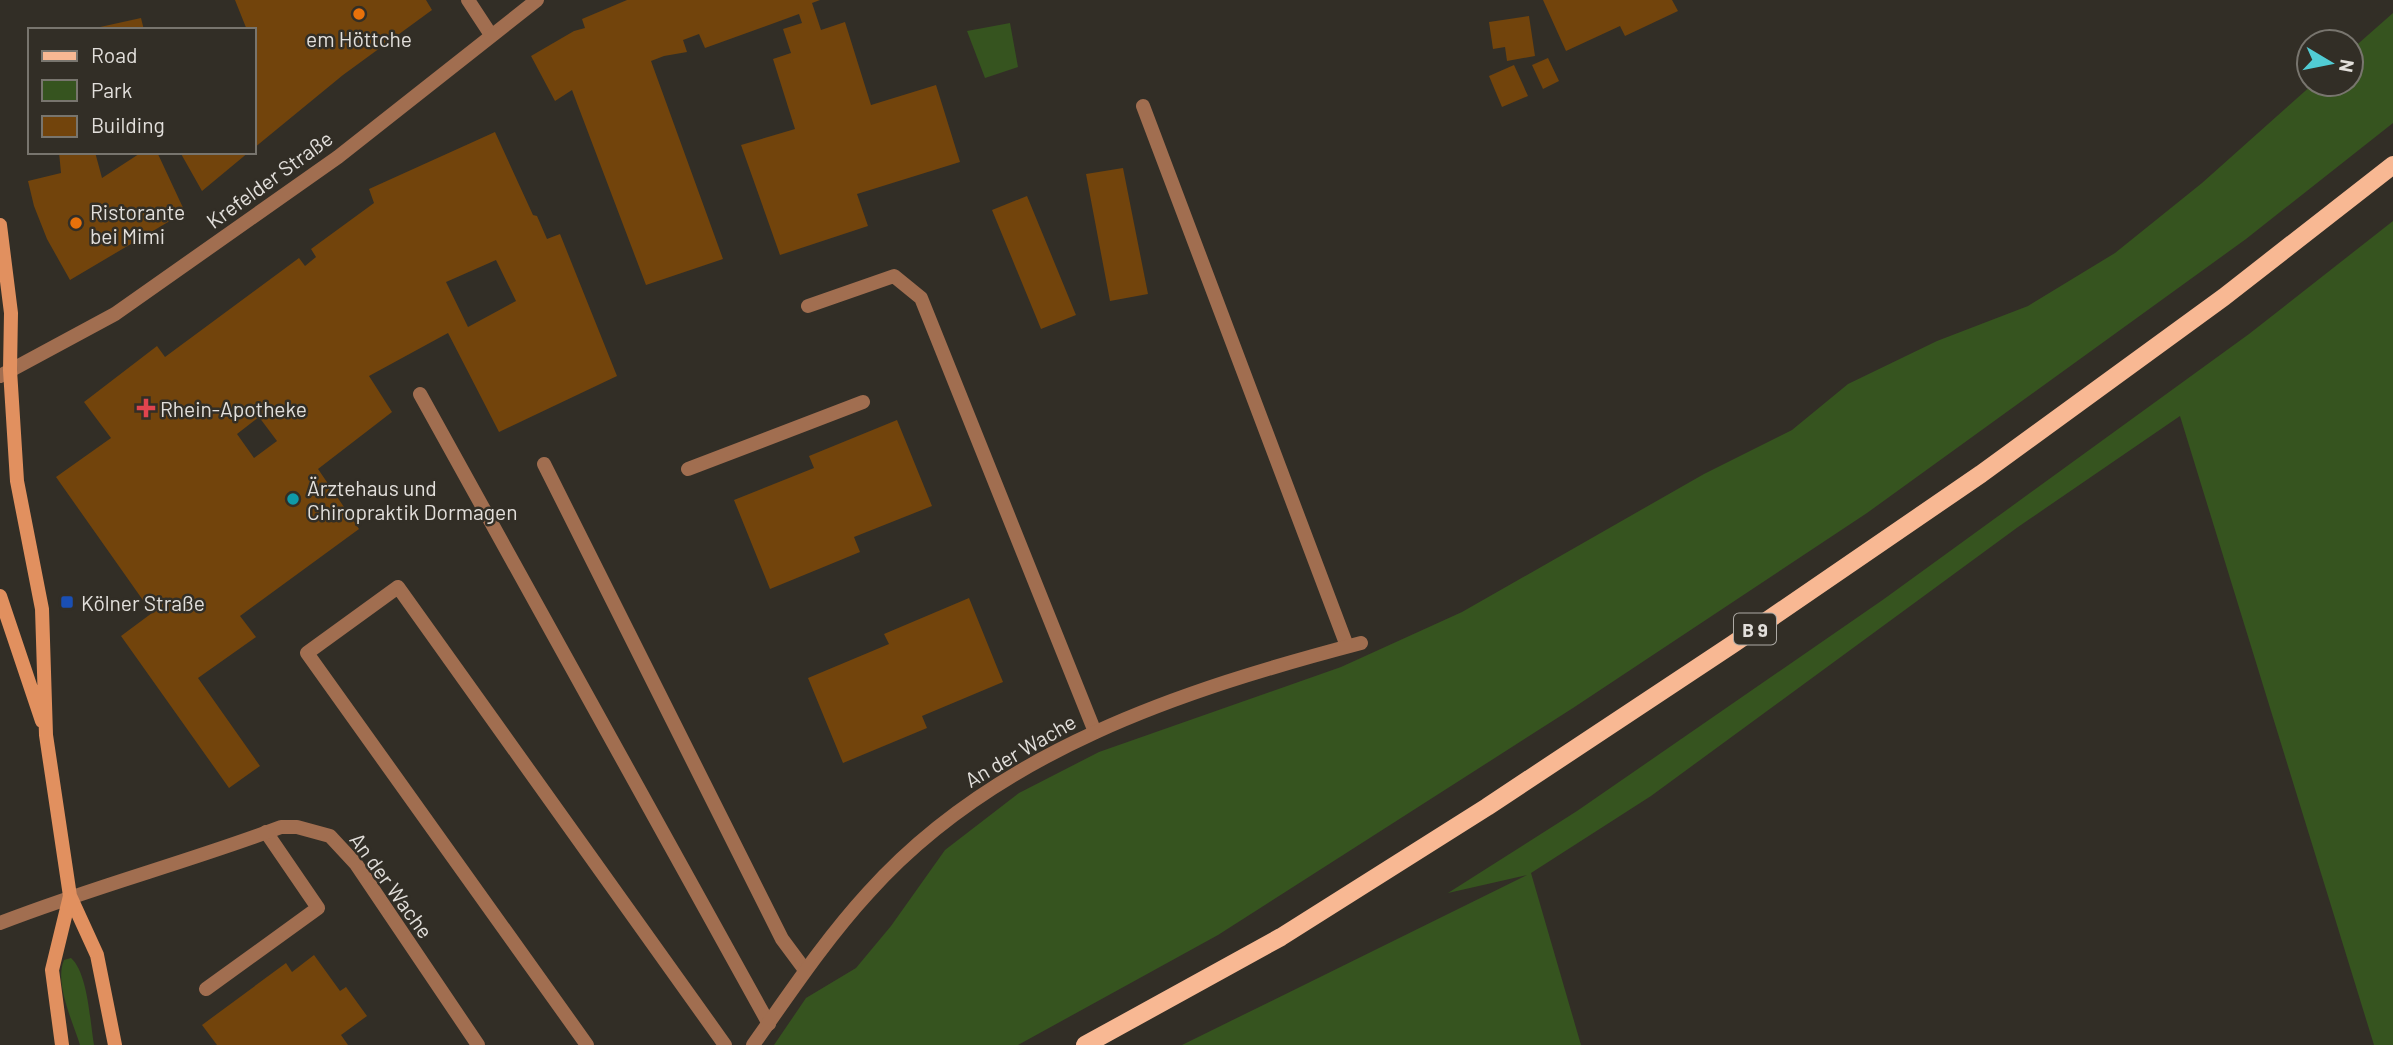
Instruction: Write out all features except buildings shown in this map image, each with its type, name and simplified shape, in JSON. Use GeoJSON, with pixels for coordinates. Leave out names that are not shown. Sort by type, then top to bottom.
{"type":"FeatureCollection","features":[{"type":"Feature","properties":{"kind":"main road","name":"B 9"},"geometry":{"type":"LineString","coordinates":[[1085,1045],[1281,937],[1487,807],[1733,645],[1981,474],[2224,297],[2393,165]]}},
{"type":"Feature","properties":{"kind":"main road"},"geometry":{"type":"LineString","coordinates":[[0,225],[11,313],[5,373],[18,481],[42,609],[47,736],[70,896],[97,955],[115,1045]]}},
{"type":"Feature","properties":{"kind":"main road"},"geometry":{"type":"LineString","coordinates":[[0,596],[47,736]]}},
{"type":"Feature","properties":{"kind":"main road"},"geometry":{"type":"LineString","coordinates":[[62,1045],[52,970],[70,896]]}},
{"type":"Feature","properties":{"kind":"street"},"geometry":{"type":"LineString","coordinates":[[468,0],[491,35]]}},
{"type":"Feature","properties":{"kind":"street","name":"Krefelder Straße"},"geometry":{"type":"LineString","coordinates":[[5,373],[126,306],[338,157],[537,0]]}},
{"type":"Feature","properties":{"kind":"street","name":"An der Wache"},"geometry":{"type":"LineString","coordinates":[[753,1045],[805,970],[868,892],[928,835],[998,783],[1095,732],[1194,692],[1354,645],[1143,106]]}},
{"type":"Feature","properties":{"kind":"street"},"geometry":{"type":"LineString","coordinates":[[808,306],[894,276],[921,298],[1095,732]]}},
{"type":"Feature","properties":{"kind":"street"},"geometry":{"type":"LineString","coordinates":[[420,394],[769,1024]]}},
{"type":"Feature","properties":{"kind":"street"},"geometry":{"type":"LineString","coordinates":[[688,469],[863,402]]}},
{"type":"Feature","properties":{"kind":"street"},"geometry":{"type":"LineString","coordinates":[[544,464],[782,939],[805,970]]}},
{"type":"Feature","properties":{"kind":"street"},"geometry":{"type":"LineString","coordinates":[[587,1045],[307,653],[398,587],[725,1045]]}},
{"type":"Feature","properties":{"kind":"street","name":"An der Wache"},"geometry":{"type":"LineString","coordinates":[[0,923],[70,896],[185,862],[281,827],[297,827],[330,836],[356,864],[478,1045]]}},
{"type":"Feature","properties":{"kind":"street"},"geometry":{"type":"LineString","coordinates":[[206,989],[318,908],[266,832]]}},
{"type":"Feature","properties":{"kind":"green space"},"geometry":{"type":"Polygon","coordinates":[[[2393,13],[2393,123],[2246,239],[1867,513],[1573,708],[1218,935],[1018,1045],[774,1045],[806,998],[856,968],[891,926],[945,850],[1019,793],[1099,752],[1341,667],[1462,612],[1704,474],[1792,430],[1848,384],[1937,341],[2028,306],[2115,253],[2202,183],[2297,98],[2365,98],[2365,38],[2393,13]]]}},
{"type":"Feature","properties":{"kind":"green space"},"geometry":{"type":"Polygon","coordinates":[[[1010,23],[1018,67],[985,78],[967,31],[1010,23]]]}},
{"type":"Feature","properties":{"kind":"green space"},"geometry":{"type":"Polygon","coordinates":[[[2393,221],[2393,1045],[2374,1045],[2180,416],[2018,527],[1651,796],[1531,873],[1581,1045],[1182,1045],[1527,875],[1448,893],[1577,811],[1884,599],[2249,334],[2393,221]]]}},
{"type":"Feature","properties":{"kind":"green space"},"geometry":{"type":"Polygon","coordinates":[[[71,958],[77,965],[85,986],[94,1045],[80,1045],[63,991],[61,980],[64,960],[71,958]]]}},
{"type":"Feature","properties":{"kind":"place","name":"em Höttche"},"geometry":{"type":"Point","coordinates":[359,14]}},
{"type":"Feature","properties":{"kind":"place","name":"Ristorante bei Mimi"},"geometry":{"type":"Point","coordinates":[76,223]}},
{"type":"Feature","properties":{"kind":"place","name":"Rhein-Apotheke"},"geometry":{"type":"Point","coordinates":[146,408]}},
{"type":"Feature","properties":{"kind":"place","name":"Ärztehaus und Chiropraktik Dormagen"},"geometry":{"type":"Point","coordinates":[293,499]}},
{"type":"Feature","properties":{"kind":"place","name":"Kölner Straße"},"geometry":{"type":"Point","coordinates":[67,602]}}]}
